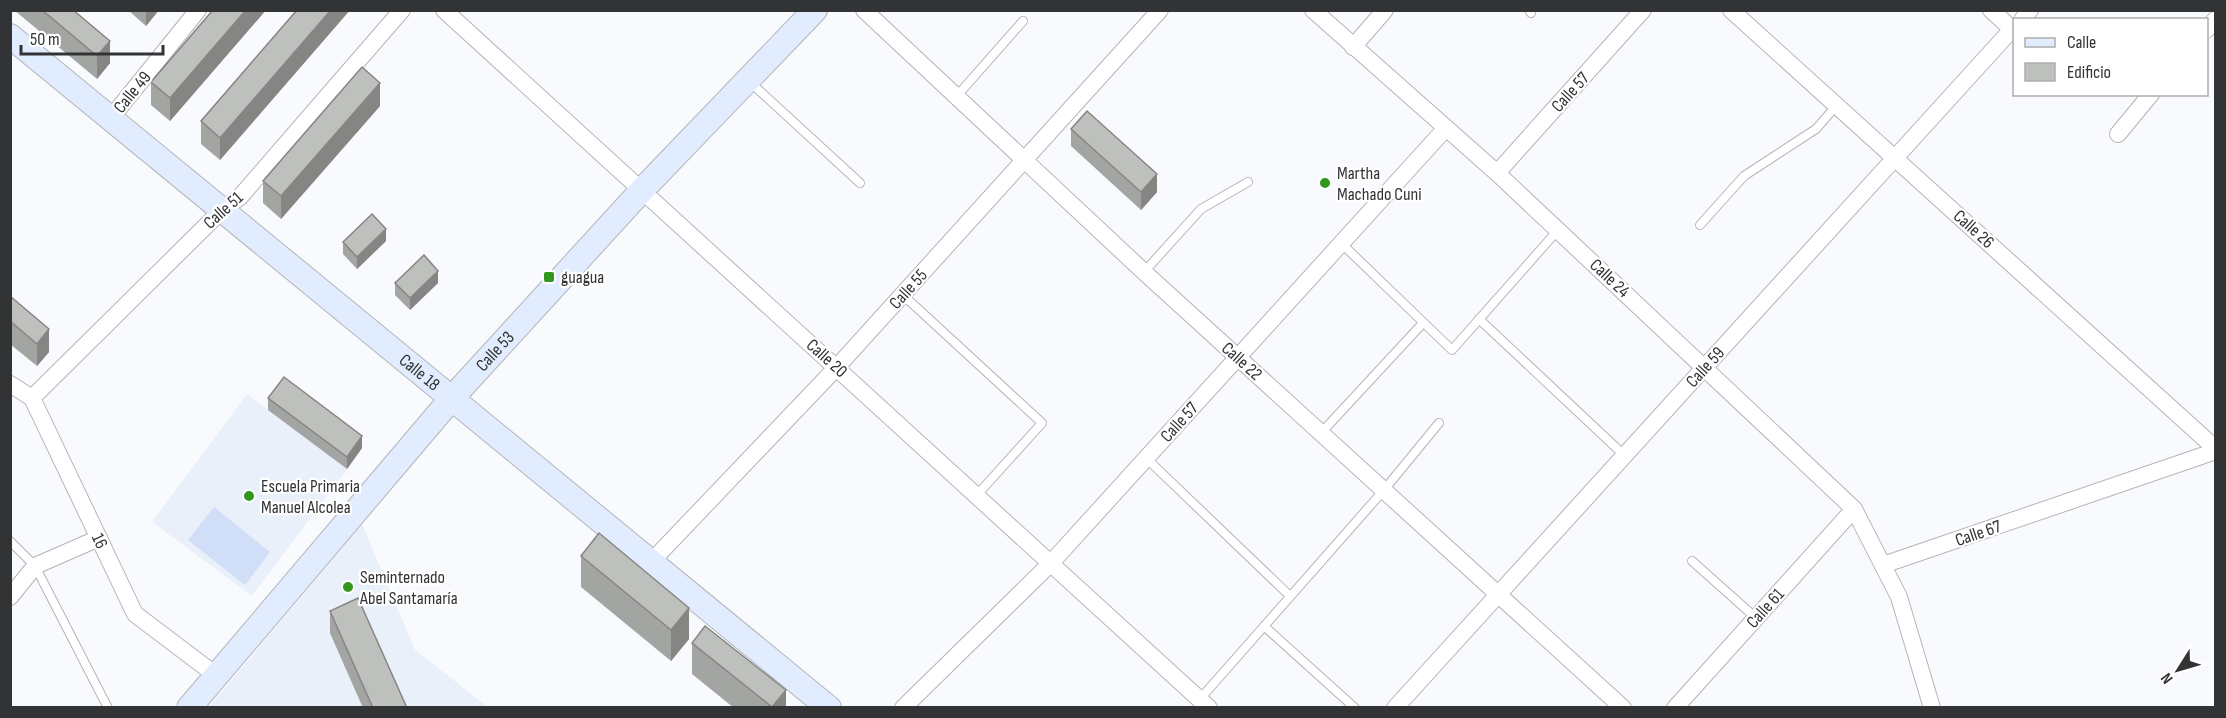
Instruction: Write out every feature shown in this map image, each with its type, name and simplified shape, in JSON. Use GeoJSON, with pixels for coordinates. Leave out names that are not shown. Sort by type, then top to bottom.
{"type":"FeatureCollection","features":[{"type":"Feature","properties":{"kind":"street","name":"Calle 49"},"geometry":{"type":"LineString","coordinates":[[111,118],[198,10]]}},
{"type":"Feature","properties":{"kind":"street","name":"Calle 51"},"geometry":{"type":"LineString","coordinates":[[32,398],[222,210],[240,197],[402,10]]}},
{"type":"Feature","properties":{"kind":"street","name":"Calle 20"},"geometry":{"type":"LineString","coordinates":[[444,10],[643,189],[1204,703]]}},
{"type":"Feature","properties":{"kind":"street","name":"Calle 53"},"geometry":{"type":"LineString","coordinates":[[189,708],[452,398],[643,189],[750,81],[815,10]]}},
{"type":"Feature","properties":{"kind":"street","name":"Calle 22"},"geometry":{"type":"LineString","coordinates":[[864,10],[1144,272],[1623,708]]}},
{"type":"Feature","properties":{"kind":"street","name":"Calle 55"},"geometry":{"type":"LineString","coordinates":[[651,562],[837,367],[1160,10]]}},
{"type":"Feature","properties":{"kind":"street","name":"Calle 24"},"geometry":{"type":"LineString","coordinates":[[1313,10],[1497,173],[1854,508],[1883,565]]}},
{"type":"Feature","properties":{"kind":"street"},"geometry":{"type":"LineString","coordinates":[[1353,47],[1385,10]]}},
{"type":"Feature","properties":{"kind":"street","name":"Calle 57"},"geometry":{"type":"LineString","coordinates":[[1497,173],[1643,10]]}},
{"type":"Feature","properties":{"kind":"street","name":"Calle 26"},"geometry":{"type":"LineString","coordinates":[[1731,10],[2216,450]]}},
{"type":"Feature","properties":{"kind":"street"},"geometry":{"type":"LineString","coordinates":[[1991,10],[2013,24]]}},
{"type":"Feature","properties":{"kind":"street","name":"Calle 59"},"geometry":{"type":"LineString","coordinates":[[1395,708],[2013,29]]}},
{"type":"Feature","properties":{"kind":"street","name":"Calle 18"},"geometry":{"type":"LineString","coordinates":[[10,36],[829,708]]}},
{"type":"Feature","properties":{"kind":"street"},"geometry":{"type":"LineString","coordinates":[[2118,134],[2149,96]]}},
{"type":"Feature","properties":{"kind":"street","name":"Calle 57"},"geometry":{"type":"LineString","coordinates":[[903,708],[1051,563],[1446,128]]}},
{"type":"Feature","properties":{"kind":"street"},"geometry":{"type":"LineString","coordinates":[[10,384],[32,398]]}},
{"type":"Feature","properties":{"kind":"street","name":"16"},"geometry":{"type":"LineString","coordinates":[[32,398],[135,614],[217,676]]}},
{"type":"Feature","properties":{"kind":"street","name":"Calle 67"},"geometry":{"type":"LineString","coordinates":[[1883,565],[2216,450]]}},
{"type":"Feature","properties":{"kind":"street","name":"Calle 61"},"geometry":{"type":"LineString","coordinates":[[1675,708],[1854,508]]}},
{"type":"Feature","properties":{"kind":"street"},"geometry":{"type":"LineString","coordinates":[[10,597],[35,566],[99,538]]}},
{"type":"Feature","properties":{"kind":"street"},"geometry":{"type":"LineString","coordinates":[[1883,565],[1899,597],[1932,708]]}},
{"type":"Feature","properties":{"kind":"lane"},"geometry":{"type":"LineString","coordinates":[[956,97],[1023,21]]}},
{"type":"Feature","properties":{"kind":"lane"},"geometry":{"type":"LineString","coordinates":[[750,81],[860,183]]}},
{"type":"Feature","properties":{"kind":"lane"},"geometry":{"type":"LineString","coordinates":[[1700,225],[1744,176],[1816,129],[1836,106]]}},
{"type":"Feature","properties":{"kind":"lane"},"geometry":{"type":"LineString","coordinates":[[1144,272],[1201,209],[1248,182]]}},
{"type":"Feature","properties":{"kind":"lane"},"geometry":{"type":"LineString","coordinates":[[1341,243],[1452,351],[1558,230]]}},
{"type":"Feature","properties":{"kind":"lane"},"geometry":{"type":"LineString","coordinates":[[903,295],[1042,423],[976,495]]}},
{"type":"Feature","properties":{"kind":"lane"},"geometry":{"type":"LineString","coordinates":[[1479,319],[1625,456]]}},
{"type":"Feature","properties":{"kind":"lane"},"geometry":{"type":"LineString","coordinates":[[1321,433],[1423,323]]}},
{"type":"Feature","properties":{"kind":"lane"},"geometry":{"type":"LineString","coordinates":[[1204,703],[1264,626],[1384,490],[1439,423]]}},
{"type":"Feature","properties":{"kind":"lane"},"geometry":{"type":"LineString","coordinates":[[1146,458],[1290,596]]}},
{"type":"Feature","properties":{"kind":"lane"},"geometry":{"type":"LineString","coordinates":[[10,541],[35,566],[108,708]]}},
{"type":"Feature","properties":{"kind":"lane"},"geometry":{"type":"LineString","coordinates":[[1692,561],[1756,618]]}},
{"type":"Feature","properties":{"kind":"lane"},"geometry":{"type":"LineString","coordinates":[[1264,626],[1355,708]]}},
{"type":"Feature","properties":{"kind":"shaded area","name":"Escuela Primaria Manuel Alcolea"},"geometry":{"type":"Polygon","coordinates":[[[247,394],[347,469],[252,596],[152,522],[247,394]]]}},
{"type":"Feature","properties":{"kind":"shaded area"},"geometry":{"type":"Polygon","coordinates":[[[214,507],[270,552],[245,585],[188,540],[214,507]]]}},
{"type":"Feature","properties":{"kind":"shaded area","name":"Seminternado Abel Santamaría"},"geometry":{"type":"Polygon","coordinates":[[[362,524],[415,650],[488,707],[208,708],[362,524]]]}},
{"type":"Feature","properties":{"kind":"building"},"geometry":{"type":"Polygon","coordinates":[[[42,10],[73,10],[110,41],[97,56],[42,10]]]}},
{"type":"Feature","properties":{"kind":"building"},"geometry":{"type":"Polygon","coordinates":[[[213,10],[246,10],[170,98],[151,82],[213,10]]]}},
{"type":"Feature","properties":{"kind":"building"},"geometry":{"type":"Polygon","coordinates":[[[297,10],[331,10],[220,138],[201,121],[297,10]]]}},
{"type":"Feature","properties":{"kind":"building"},"geometry":{"type":"Polygon","coordinates":[[[362,67],[380,83],[281,196],[263,181],[362,67]]]}},
{"type":"Feature","properties":{"kind":"building"},"geometry":{"type":"Polygon","coordinates":[[[1087,111],[1157,174],[1141,192],[1071,129],[1087,111]]]}},
{"type":"Feature","properties":{"kind":"building"},"geometry":{"type":"Polygon","coordinates":[[[372,214],[386,229],[357,257],[343,242],[372,214]]]}},
{"type":"Feature","properties":{"kind":"building"},"geometry":{"type":"Polygon","coordinates":[[[424,255],[438,271],[410,298],[395,283],[424,255]]]}},
{"type":"Feature","properties":{"kind":"building"},"geometry":{"type":"Polygon","coordinates":[[[10,296],[49,329],[37,344],[10,321],[10,296]]]}},
{"type":"Feature","properties":{"kind":"building"},"geometry":{"type":"Polygon","coordinates":[[[284,377],[362,436],[347,457],[268,398],[284,377]]]}},
{"type":"Feature","properties":{"kind":"building"},"geometry":{"type":"Polygon","coordinates":[[[599,533],[689,608],[671,630],[581,556],[599,533]]]}},
{"type":"Feature","properties":{"kind":"building"},"geometry":{"type":"Polygon","coordinates":[[[358,598],[407,708],[373,708],[330,611],[358,598]]]}},
{"type":"Feature","properties":{"kind":"building"},"geometry":{"type":"Polygon","coordinates":[[[705,626],[786,690],[772,707],[692,643],[705,626]]]}},
{"type":"Feature","properties":{"kind":"place","name":"Martha Machado Cuni"},"geometry":{"type":"Point","coordinates":[1325,183]}},
{"type":"Feature","properties":{"kind":"place","name":"guagua"},"geometry":{"type":"Point","coordinates":[549,277]}},
{"type":"Feature","properties":{"kind":"place","name":"Escuela Primaria Manuel Alcolea"},"geometry":{"type":"Point","coordinates":[249,496]}},
{"type":"Feature","properties":{"kind":"place","name":"Seminternado Abel Santamaría"},"geometry":{"type":"Point","coordinates":[348,587]}}]}
